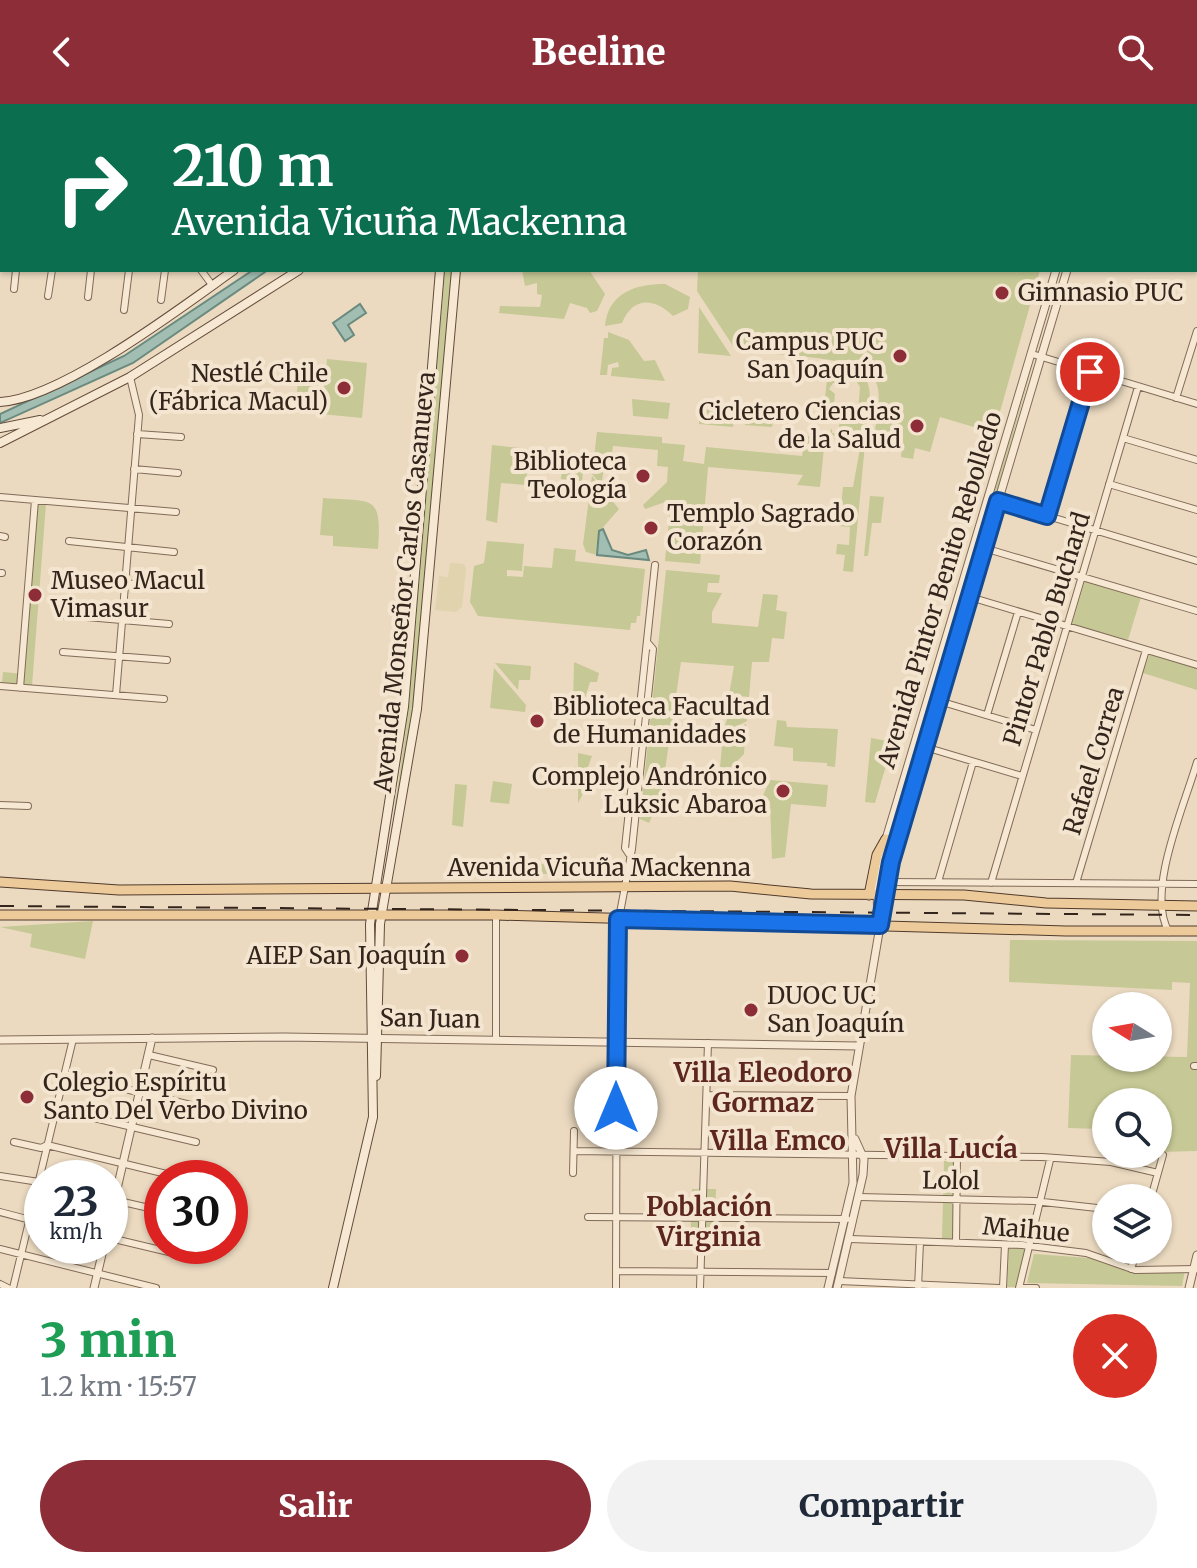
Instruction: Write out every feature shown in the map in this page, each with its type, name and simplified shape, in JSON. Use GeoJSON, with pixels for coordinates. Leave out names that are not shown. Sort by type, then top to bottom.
{"type":"FeatureCollection","features":[{"type":"Feature","properties":{"kind":"main road"},"geometry":{"type":"LineString","coordinates":[[0,402],[25,397],[102,358],[231,272]]}},
{"type":"Feature","properties":{"kind":"main road"},"geometry":{"type":"LineString","coordinates":[[0,443],[130,377],[296,272]]}},
{"type":"Feature","properties":{"kind":"main road","name":"Avenida Monseñor Carlos Casanueva"},"geometry":{"type":"LineString","coordinates":[[374,1038],[372,891],[394,786],[404,707],[440,272]]}},
{"type":"Feature","properties":{"kind":"main road","name":"Avenida Monseñor Carlos Casanueva"},"geometry":{"type":"LineString","coordinates":[[374,1038],[382,916],[417,709],[456,272]]}},
{"type":"Feature","properties":{"kind":"main road"},"geometry":{"type":"LineString","coordinates":[[0,428],[49,418]]}},
{"type":"Feature","properties":{"kind":"main road"},"geometry":{"type":"LineString","coordinates":[[877,894],[874,866],[886,839]]}},
{"type":"Feature","properties":{"kind":"main road","name":"Avenida Vicuña Mackenna"},"geometry":{"type":"LineString","coordinates":[[0,882],[103,890],[386,892],[626,886],[743,887],[811,894],[1197,906]]}},
{"type":"Feature","properties":{"kind":"main road","name":"Avenida Vicuña Mackenna"},"geometry":{"type":"LineString","coordinates":[[0,915],[496,915],[1197,931]]}},
{"type":"Feature","properties":{"kind":"main road"},"geometry":{"type":"LineString","coordinates":[[333,1288],[371,1126],[374,1038]]}},
{"type":"Feature","properties":{"kind":"street"},"geometry":{"type":"LineString","coordinates":[[14,289],[16,272]]}},
{"type":"Feature","properties":{"kind":"street"},"geometry":{"type":"LineString","coordinates":[[48,296],[52,272]]}},
{"type":"Feature","properties":{"kind":"street"},"geometry":{"type":"LineString","coordinates":[[88,297],[91,272]]}},
{"type":"Feature","properties":{"kind":"street"},"geometry":{"type":"LineString","coordinates":[[124,310],[129,272]]}},
{"type":"Feature","properties":{"kind":"street"},"geometry":{"type":"LineString","coordinates":[[161,300],[165,272]]}},
{"type":"Feature","properties":{"kind":"street"},"geometry":{"type":"LineString","coordinates":[[202,272],[212,285]]}},
{"type":"Feature","properties":{"kind":"street","name":"Avenida Pintor Benito Rebolledo"},"geometry":{"type":"LineString","coordinates":[[886,839],[1055,272]]}},
{"type":"Feature","properties":{"kind":"street","name":"Avenida Pintor Benito Rebolledo"},"geometry":{"type":"LineString","coordinates":[[858,1153],[853,1137],[851,1096],[878,926],[877,894],[887,882],[1066,272]]}},
{"type":"Feature","properties":{"kind":"street"},"geometry":{"type":"LineString","coordinates":[[1176,398],[1194,350],[1197,331]]}},
{"type":"Feature","properties":{"kind":"street"},"geometry":{"type":"LineString","coordinates":[[1032,354],[1197,404]]}},
{"type":"Feature","properties":{"kind":"street"},"geometry":{"type":"LineString","coordinates":[[1047,516],[1090,372]]}},
{"type":"Feature","properties":{"kind":"street"},"geometry":{"type":"LineString","coordinates":[[116,695],[139,404],[130,377]]}},
{"type":"Feature","properties":{"kind":"street","name":"Pintor Pablo Buchard"},"geometry":{"type":"LineString","coordinates":[[991,883],[1138,387]]}},
{"type":"Feature","properties":{"kind":"street"},"geometry":{"type":"LineString","coordinates":[[137,434],[181,437]]}},
{"type":"Feature","properties":{"kind":"street"},"geometry":{"type":"LineString","coordinates":[[1123,438],[1197,460]]}},
{"type":"Feature","properties":{"kind":"street"},"geometry":{"type":"LineString","coordinates":[[134,469],[178,473]]}},
{"type":"Feature","properties":{"kind":"street"},"geometry":{"type":"LineString","coordinates":[[1109,484],[1197,510]]}},
{"type":"Feature","properties":{"kind":"street"},"geometry":{"type":"LineString","coordinates":[[0,497],[176,512]]}},
{"type":"Feature","properties":{"kind":"street"},"geometry":{"type":"LineString","coordinates":[[20,688],[35,500]]}},
{"type":"Feature","properties":{"kind":"street"},"geometry":{"type":"LineString","coordinates":[[998,501],[1197,561]]}},
{"type":"Feature","properties":{"kind":"street"},"geometry":{"type":"LineString","coordinates":[[69,541],[174,552]]}},
{"type":"Feature","properties":{"kind":"street"},"geometry":{"type":"LineString","coordinates":[[984,548],[1197,611]]}},
{"type":"Feature","properties":{"kind":"street"},"geometry":{"type":"LineString","coordinates":[[616,1288],[618,919],[632,849],[653,649],[647,642],[655,565]]}},
{"type":"Feature","properties":{"kind":"street"},"geometry":{"type":"LineString","coordinates":[[66,578],[171,587]]}},
{"type":"Feature","properties":{"kind":"street"},"geometry":{"type":"LineString","coordinates":[[960,594],[1197,665]]}},
{"type":"Feature","properties":{"kind":"street"},"geometry":{"type":"LineString","coordinates":[[987,715],[1018,612]]}},
{"type":"Feature","properties":{"kind":"street"},"geometry":{"type":"LineString","coordinates":[[63,615],[169,624]]}},
{"type":"Feature","properties":{"kind":"street","name":"Rafael Correa"},"geometry":{"type":"LineString","coordinates":[[1076,883],[1146,650]]}},
{"type":"Feature","properties":{"kind":"street"},"geometry":{"type":"LineString","coordinates":[[63,652],[167,660]]}},
{"type":"Feature","properties":{"kind":"street"},"geometry":{"type":"LineString","coordinates":[[0,686],[164,699]]}},
{"type":"Feature","properties":{"kind":"street"},"geometry":{"type":"LineString","coordinates":[[939,701],[1036,730]]}},
{"type":"Feature","properties":{"kind":"street"},"geometry":{"type":"LineString","coordinates":[[925,747],[1022,776]]}},
{"type":"Feature","properties":{"kind":"street"},"geometry":{"type":"LineString","coordinates":[[938,882],[973,762]]}},
{"type":"Feature","properties":{"kind":"street"},"geometry":{"type":"LineString","coordinates":[[1169,932],[1162,884],[1197,762]]}},
{"type":"Feature","properties":{"kind":"street"},"geometry":{"type":"LineString","coordinates":[[0,805],[28,806]]}},
{"type":"Feature","properties":{"kind":"street"},"geometry":{"type":"LineString","coordinates":[[891,825],[901,828]]}},
{"type":"Feature","properties":{"kind":"street"},"geometry":{"type":"LineString","coordinates":[[887,882],[1197,884]]}},
{"type":"Feature","properties":{"kind":"street"},"geometry":{"type":"LineString","coordinates":[[496,915],[496,1040]]}},
{"type":"Feature","properties":{"kind":"street"},"geometry":{"type":"LineString","coordinates":[[124,1160],[152,1038]]}},
{"type":"Feature","properties":{"kind":"street","name":"San Juan"},"geometry":{"type":"LineString","coordinates":[[0,1040],[374,1038],[859,1046]]}},
{"type":"Feature","properties":{"kind":"street"},"geometry":{"type":"LineString","coordinates":[[44,1160],[73,1039]]}},
{"type":"Feature","properties":{"kind":"street"},"geometry":{"type":"LineString","coordinates":[[700,1288],[708,1043]]}},
{"type":"Feature","properties":{"kind":"street"},"geometry":{"type":"LineString","coordinates":[[149,1055],[213,1070]]}},
{"type":"Feature","properties":{"kind":"street"},"geometry":{"type":"LineString","coordinates":[[64,1074],[203,1108]]}},
{"type":"Feature","properties":{"kind":"street"},"geometry":{"type":"LineString","coordinates":[[708,1095],[851,1096]]}},
{"type":"Feature","properties":{"kind":"street"},"geometry":{"type":"LineString","coordinates":[[56,1109],[196,1142]]}},
{"type":"Feature","properties":{"kind":"street"},"geometry":{"type":"LineString","coordinates":[[573,1173],[574,1131]]}},
{"type":"Feature","properties":{"kind":"street"},"geometry":{"type":"LineString","coordinates":[[14,1142],[41,1148],[47,1145],[107,1160]]}},
{"type":"Feature","properties":{"kind":"street"},"geometry":{"type":"LineString","coordinates":[[574,1151],[1046,1157],[1050,1160],[1111,1162],[1158,1173]]}},
{"type":"Feature","properties":{"kind":"street"},"geometry":{"type":"LineString","coordinates":[[828,1288],[859,1197],[864,1169],[858,1153]]}},
{"type":"Feature","properties":{"kind":"street"},"geometry":{"type":"LineString","coordinates":[[858,1153],[850,1239],[838,1285],[1001,1288],[1005,1245]]}},
{"type":"Feature","properties":{"kind":"street"},"geometry":{"type":"LineString","coordinates":[[956,1243],[957,1155]]}},
{"type":"Feature","properties":{"kind":"street"},"geometry":{"type":"LineString","coordinates":[[1036,1288],[1021,1288],[1050,1160]]}},
{"type":"Feature","properties":{"kind":"street"},"geometry":{"type":"LineString","coordinates":[[1155,1184],[1159,1168]]}},
{"type":"Feature","properties":{"kind":"street"},"geometry":{"type":"LineString","coordinates":[[0,1176],[24,1180]]}},
{"type":"Feature","properties":{"kind":"street","name":"Lolol"},"geometry":{"type":"LineString","coordinates":[[859,1197],[1092,1208]]}},
{"type":"Feature","properties":{"kind":"street"},"geometry":{"type":"LineString","coordinates":[[0,1212],[24,1218]]}},
{"type":"Feature","properties":{"kind":"street"},"geometry":{"type":"LineString","coordinates":[[588,1217],[850,1219]]}},
{"type":"Feature","properties":{"kind":"street","name":"Maihue"},"geometry":{"type":"LineString","coordinates":[[850,1239],[1005,1245],[1086,1253],[1131,1269],[1195,1269]]}},
{"type":"Feature","properties":{"kind":"street"},"geometry":{"type":"LineString","coordinates":[[918,1286],[920,1242]]}},
{"type":"Feature","properties":{"kind":"street"},"geometry":{"type":"LineString","coordinates":[[0,1284],[11,1288],[24,1243]]}},
{"type":"Feature","properties":{"kind":"street"},"geometry":{"type":"LineString","coordinates":[[0,1249],[156,1288]]}},
{"type":"Feature","properties":{"kind":"street"},"geometry":{"type":"LineString","coordinates":[[1189,1288],[1197,1255]]}},
{"type":"Feature","properties":{"kind":"street"},"geometry":{"type":"LineString","coordinates":[[94,1288],[100,1264]]}},
{"type":"Feature","properties":{"kind":"street"},"geometry":{"type":"LineString","coordinates":[[1131,1269],[1133,1264]]}},
{"type":"Feature","properties":{"kind":"street"},"geometry":{"type":"LineString","coordinates":[[616,1271],[832,1273]]}},
{"type":"Feature","properties":{"kind":"shaded area"},"geometry":{"type":"Polygon","coordinates":[[[250,272],[265,272],[133,363],[0,423],[0,414],[124,356],[250,272]]]}},
{"type":"Feature","properties":{"kind":"shaded area"},"geometry":{"type":"Polygon","coordinates":[[[360,304],[366,313],[348,325],[354,335],[345,341],[333,323],[360,304]]]}},
{"type":"Feature","properties":{"kind":"shaded area"},"geometry":{"type":"Polygon","coordinates":[[[603,529],[612,550],[628,555],[646,550],[649,560],[597,555],[599,531],[603,529]]]}},
{"type":"Feature","properties":{"kind":"shaded area"},"geometry":{"type":"Polygon","coordinates":[[[450,563],[464,564],[466,569],[462,607],[456,612],[435,610],[439,576],[448,577],[450,563]]]}},
{"type":"Feature","properties":{"kind":"green space"},"geometry":{"type":"Polygon","coordinates":[[[445,272],[453,272],[414,708],[392,826],[409,708],[445,272]]]}},
{"type":"Feature","properties":{"kind":"green space"},"geometry":{"type":"Polygon","coordinates":[[[522,272],[590,272],[605,294],[597,311],[590,313],[587,308],[570,303],[564,319],[499,313],[500,306],[540,307],[542,295],[537,294],[537,283],[525,286],[522,272]]]}},
{"type":"Feature","properties":{"kind":"green space","name":"Campus PUC San Joaquín"},"geometry":{"type":"Polygon","coordinates":[[[698,272],[1039,272],[994,433],[940,417],[930,452],[915,448],[913,459],[901,457],[902,445],[873,440],[878,392],[874,378],[865,370],[831,360],[735,349],[697,291],[698,272]]]}},
{"type":"Feature","properties":{"kind":"green space"},"geometry":{"type":"Polygon","coordinates":[[[665,284],[690,297],[688,309],[673,316],[652,303],[638,304],[622,323],[605,326],[607,315],[617,298],[643,286],[665,284]]]}},
{"type":"Feature","properties":{"kind":"green space"},"geometry":{"type":"Polygon","coordinates":[[[699,307],[731,356],[698,353],[699,307]]]}},
{"type":"Feature","properties":{"kind":"green space"},"geometry":{"type":"Polygon","coordinates":[[[608,332],[629,340],[644,361],[655,360],[665,381],[611,376],[612,368],[619,367],[618,362],[608,365],[607,375],[600,375],[604,338],[608,338],[608,332]]]}},
{"type":"Feature","properties":{"kind":"green space","name":"Nestlé Chile (Fábrica Macul)"},"geometry":{"type":"Polygon","coordinates":[[[327,359],[367,363],[362,418],[321,414],[327,359]]]}},
{"type":"Feature","properties":{"kind":"green space"},"geometry":{"type":"Polygon","coordinates":[[[1033,364],[971,583],[967,583],[1033,364]]]}},
{"type":"Feature","properties":{"kind":"green space"},"geometry":{"type":"Polygon","coordinates":[[[827,367],[850,370],[864,377],[869,390],[869,414],[858,412],[860,387],[853,376],[848,377],[848,385],[833,383],[829,389],[835,394],[834,404],[824,406],[827,381],[822,380],[827,367]]]}},
{"type":"Feature","properties":{"kind":"green space","name":"Nestlé Chile (Fábrica Macul)"},"geometry":{"type":"Polygon","coordinates":[[[299,372],[319,374],[315,413],[295,411],[299,372]]]}},
{"type":"Feature","properties":{"kind":"green space"},"geometry":{"type":"Polygon","coordinates":[[[632,399],[670,403],[668,419],[633,416],[632,399]]]}},
{"type":"Feature","properties":{"kind":"green space"},"geometry":{"type":"Polygon","coordinates":[[[721,406],[735,407],[733,427],[699,424],[700,412],[709,409],[716,412],[721,406]]]}},
{"type":"Feature","properties":{"kind":"green space"},"geometry":{"type":"Polygon","coordinates":[[[747,409],[775,412],[772,427],[745,425],[747,409]]]}},
{"type":"Feature","properties":{"kind":"green space"},"geometry":{"type":"Polygon","coordinates":[[[840,414],[867,418],[866,431],[860,438],[829,435],[832,428],[832,433],[848,435],[848,429],[839,428],[840,417],[831,417],[840,414]]]}},
{"type":"Feature","properties":{"kind":"green space"},"geometry":{"type":"Polygon","coordinates":[[[597,432],[662,437],[662,443],[685,445],[683,461],[704,464],[706,447],[802,456],[806,436],[825,438],[820,487],[797,485],[803,475],[708,467],[700,564],[665,561],[671,500],[645,509],[643,505],[667,482],[668,467],[657,466],[658,450],[613,446],[610,468],[604,467],[602,481],[612,483],[611,488],[603,487],[592,474],[597,432]]]}},
{"type":"Feature","properties":{"kind":"green space"},"geometry":{"type":"Polygon","coordinates":[[[861,443],[865,444],[853,572],[843,571],[845,555],[836,554],[837,544],[849,545],[850,527],[839,526],[843,487],[853,487],[861,443]]]}},
{"type":"Feature","properties":{"kind":"green space"},"geometry":{"type":"Polygon","coordinates":[[[492,445],[529,449],[526,485],[501,483],[497,523],[486,520],[492,445]]]}},
{"type":"Feature","properties":{"kind":"green space"},"geometry":{"type":"Polygon","coordinates":[[[564,452],[585,454],[582,481],[561,479],[564,452]]]}},
{"type":"Feature","properties":{"kind":"green space"},"geometry":{"type":"Polygon","coordinates":[[[592,476],[619,509],[599,532],[597,555],[586,552],[583,544],[592,476]]]}},
{"type":"Feature","properties":{"kind":"green space"},"geometry":{"type":"Polygon","coordinates":[[[870,496],[884,497],[881,523],[872,523],[868,556],[864,556],[870,496]]]}},
{"type":"Feature","properties":{"kind":"green space"},"geometry":{"type":"Polygon","coordinates":[[[323,498],[371,504],[378,518],[378,549],[333,546],[333,536],[320,535],[323,498]]]}},
{"type":"Feature","properties":{"kind":"green space"},"geometry":{"type":"Polygon","coordinates":[[[38,504],[46,504],[32,686],[2,684],[3,672],[23,674],[38,504]]]}},
{"type":"Feature","properties":{"kind":"green space"},"geometry":{"type":"Polygon","coordinates":[[[487,541],[524,544],[522,571],[507,570],[507,576],[523,577],[524,566],[552,568],[554,548],[576,550],[575,561],[645,569],[640,616],[637,616],[636,623],[631,623],[630,630],[478,616],[470,602],[474,566],[484,563],[487,541]]]}},
{"type":"Feature","properties":{"kind":"green space"},"geometry":{"type":"Polygon","coordinates":[[[666,570],[720,575],[719,583],[708,583],[707,592],[722,593],[712,612],[712,623],[758,627],[763,594],[778,595],[776,610],[787,612],[784,639],[772,638],[769,662],[752,662],[749,697],[729,695],[734,666],[681,662],[661,797],[649,823],[640,819],[666,570]]]}},
{"type":"Feature","properties":{"kind":"green space"},"geometry":{"type":"Polygon","coordinates":[[[1085,580],[1141,597],[1128,640],[1072,624],[1085,580]]]}},
{"type":"Feature","properties":{"kind":"green space"},"geometry":{"type":"Polygon","coordinates":[[[1150,653],[1197,667],[1197,690],[1143,673],[1150,653]]]}},
{"type":"Feature","properties":{"kind":"green space"},"geometry":{"type":"Polygon","coordinates":[[[574,662],[599,673],[597,682],[590,682],[585,698],[592,699],[592,704],[573,705],[574,662]]]}},
{"type":"Feature","properties":{"kind":"green space"},"geometry":{"type":"Polygon","coordinates":[[[495,663],[531,666],[530,680],[519,680],[518,690],[495,663]]]}},
{"type":"Feature","properties":{"kind":"green space"},"geometry":{"type":"Polygon","coordinates":[[[494,668],[526,705],[525,712],[490,708],[494,668]]]}},
{"type":"Feature","properties":{"kind":"green space"},"geometry":{"type":"Polygon","coordinates":[[[728,697],[749,699],[747,721],[723,733],[729,712],[722,711],[723,701],[726,702],[728,697]]]}},
{"type":"Feature","properties":{"kind":"green space"},"geometry":{"type":"Polygon","coordinates":[[[777,720],[786,721],[787,727],[838,729],[835,767],[827,766],[827,763],[793,761],[793,748],[774,746],[777,720]]]}},
{"type":"Feature","properties":{"kind":"green space"},"geometry":{"type":"Polygon","coordinates":[[[746,724],[744,754],[719,779],[723,735],[746,724]]]}},
{"type":"Feature","properties":{"kind":"green space"},"geometry":{"type":"Polygon","coordinates":[[[871,738],[893,742],[875,803],[865,802],[871,738]]]}},
{"type":"Feature","properties":{"kind":"green space"},"geometry":{"type":"Polygon","coordinates":[[[578,753],[592,756],[588,767],[593,776],[578,803],[578,753]]]}},
{"type":"Feature","properties":{"kind":"green space"},"geometry":{"type":"Polygon","coordinates":[[[770,780],[828,785],[826,807],[791,804],[785,857],[772,859],[770,801],[761,800],[770,780]]]}},
{"type":"Feature","properties":{"kind":"green space"},"geometry":{"type":"Polygon","coordinates":[[[493,781],[512,784],[509,804],[490,802],[493,781]]]}},
{"type":"Feature","properties":{"kind":"green space"},"geometry":{"type":"Polygon","coordinates":[[[455,784],[467,785],[463,827],[452,825],[455,784]]]}},
{"type":"Feature","properties":{"kind":"green space"},"geometry":{"type":"Polygon","coordinates":[[[616,863],[606,864],[601,874],[541,874],[538,864],[616,863]]]}},
{"type":"Feature","properties":{"kind":"green space"},"geometry":{"type":"Polygon","coordinates":[[[93,921],[85,959],[30,947],[32,934],[0,927],[93,921]]]}},
{"type":"Feature","properties":{"kind":"green space"},"geometry":{"type":"Polygon","coordinates":[[[1010,940],[1197,941],[1197,1151],[1172,1152],[1172,1088],[1092,1088],[1092,1129],[1068,1128],[1071,1055],[1092,1055],[1092,1072],[1172,1072],[1172,1057],[1187,1057],[1190,983],[1172,982],[1172,990],[1009,982],[1010,940]]]}},
{"type":"Feature","properties":{"kind":"green space"},"geometry":{"type":"Polygon","coordinates":[[[944,1161],[955,1161],[954,1239],[942,1239],[944,1161]]]}},
{"type":"Feature","properties":{"kind":"green space"},"geometry":{"type":"Polygon","coordinates":[[[692,1189],[716,1189],[714,1249],[690,1247],[692,1189]]]}},
{"type":"Feature","properties":{"kind":"green space"},"geometry":{"type":"Polygon","coordinates":[[[1009,1248],[1026,1249],[1016,1287],[1007,1287],[1009,1248]]]}},
{"type":"Feature","properties":{"kind":"green space"},"geometry":{"type":"Polygon","coordinates":[[[1034,1254],[1089,1258],[1092,1264],[1107,1264],[1131,1272],[1185,1270],[1182,1286],[1027,1283],[1034,1254]]]}},
{"type":"Feature","properties":{"kind":"railway"},"geometry":{"type":"LineString","coordinates":[[0,906],[1197,915]]}},
{"type":"Feature","properties":{"kind":"place","name":"Gimnasio PUC"},"geometry":{"type":"Point","coordinates":[1002,293]}},
{"type":"Feature","properties":{"kind":"place","name":"Campus PUC San Joaquín"},"geometry":{"type":"Point","coordinates":[900,356]}},
{"type":"Feature","properties":{"kind":"place","name":"Nestlé Chile (Fábrica Macul)"},"geometry":{"type":"Point","coordinates":[344,388]}},
{"type":"Feature","properties":{"kind":"place","name":"Cicletero Ciencias de la Salud"},"geometry":{"type":"Point","coordinates":[917,426]}},
{"type":"Feature","properties":{"kind":"place","name":"Biblioteca Teología"},"geometry":{"type":"Point","coordinates":[643,476]}},
{"type":"Feature","properties":{"kind":"place","name":"Templo Sagrado Corazón"},"geometry":{"type":"Point","coordinates":[651,528]}},
{"type":"Feature","properties":{"kind":"place","name":"Museo Macul Vimasur"},"geometry":{"type":"Point","coordinates":[35,595]}},
{"type":"Feature","properties":{"kind":"place","name":"Biblioteca Facultad de Humanidades"},"geometry":{"type":"Point","coordinates":[537,721]}},
{"type":"Feature","properties":{"kind":"place","name":"Complejo Andrónico Luksic Abaroa"},"geometry":{"type":"Point","coordinates":[783,791]}},
{"type":"Feature","properties":{"kind":"place","name":"AIEP San Joaquín"},"geometry":{"type":"Point","coordinates":[462,956]}},
{"type":"Feature","properties":{"kind":"place","name":"DUOC UC San Joaquín"},"geometry":{"type":"Point","coordinates":[751,1010]}},
{"type":"Feature","properties":{"kind":"place","name":"Colegio Espíritu Santo Del Verbo Divino"},"geometry":{"type":"Point","coordinates":[27,1097]}},
{"type":"Feature","properties":{"kind":"district","name":"Villa Eleodoro Gormaz"},"geometry":{"type":"Point","coordinates":[763,1088]}},
{"type":"Feature","properties":{"kind":"district","name":"Villa Emco"},"geometry":{"type":"Point","coordinates":[778,1141]}},
{"type":"Feature","properties":{"kind":"district","name":"Villa Lucía"},"geometry":{"type":"Point","coordinates":[951,1149]}},
{"type":"Feature","properties":{"kind":"district","name":"Población Virginia"},"geometry":{"type":"Point","coordinates":[709,1222]}},
{"type":"Feature","properties":{"kind":"route"},"geometry":{"type":"LineString","coordinates":[[616,1108],[618,919],[880,925],[891,862],[998,501],[1047,516],[1090,372]]}}]}
